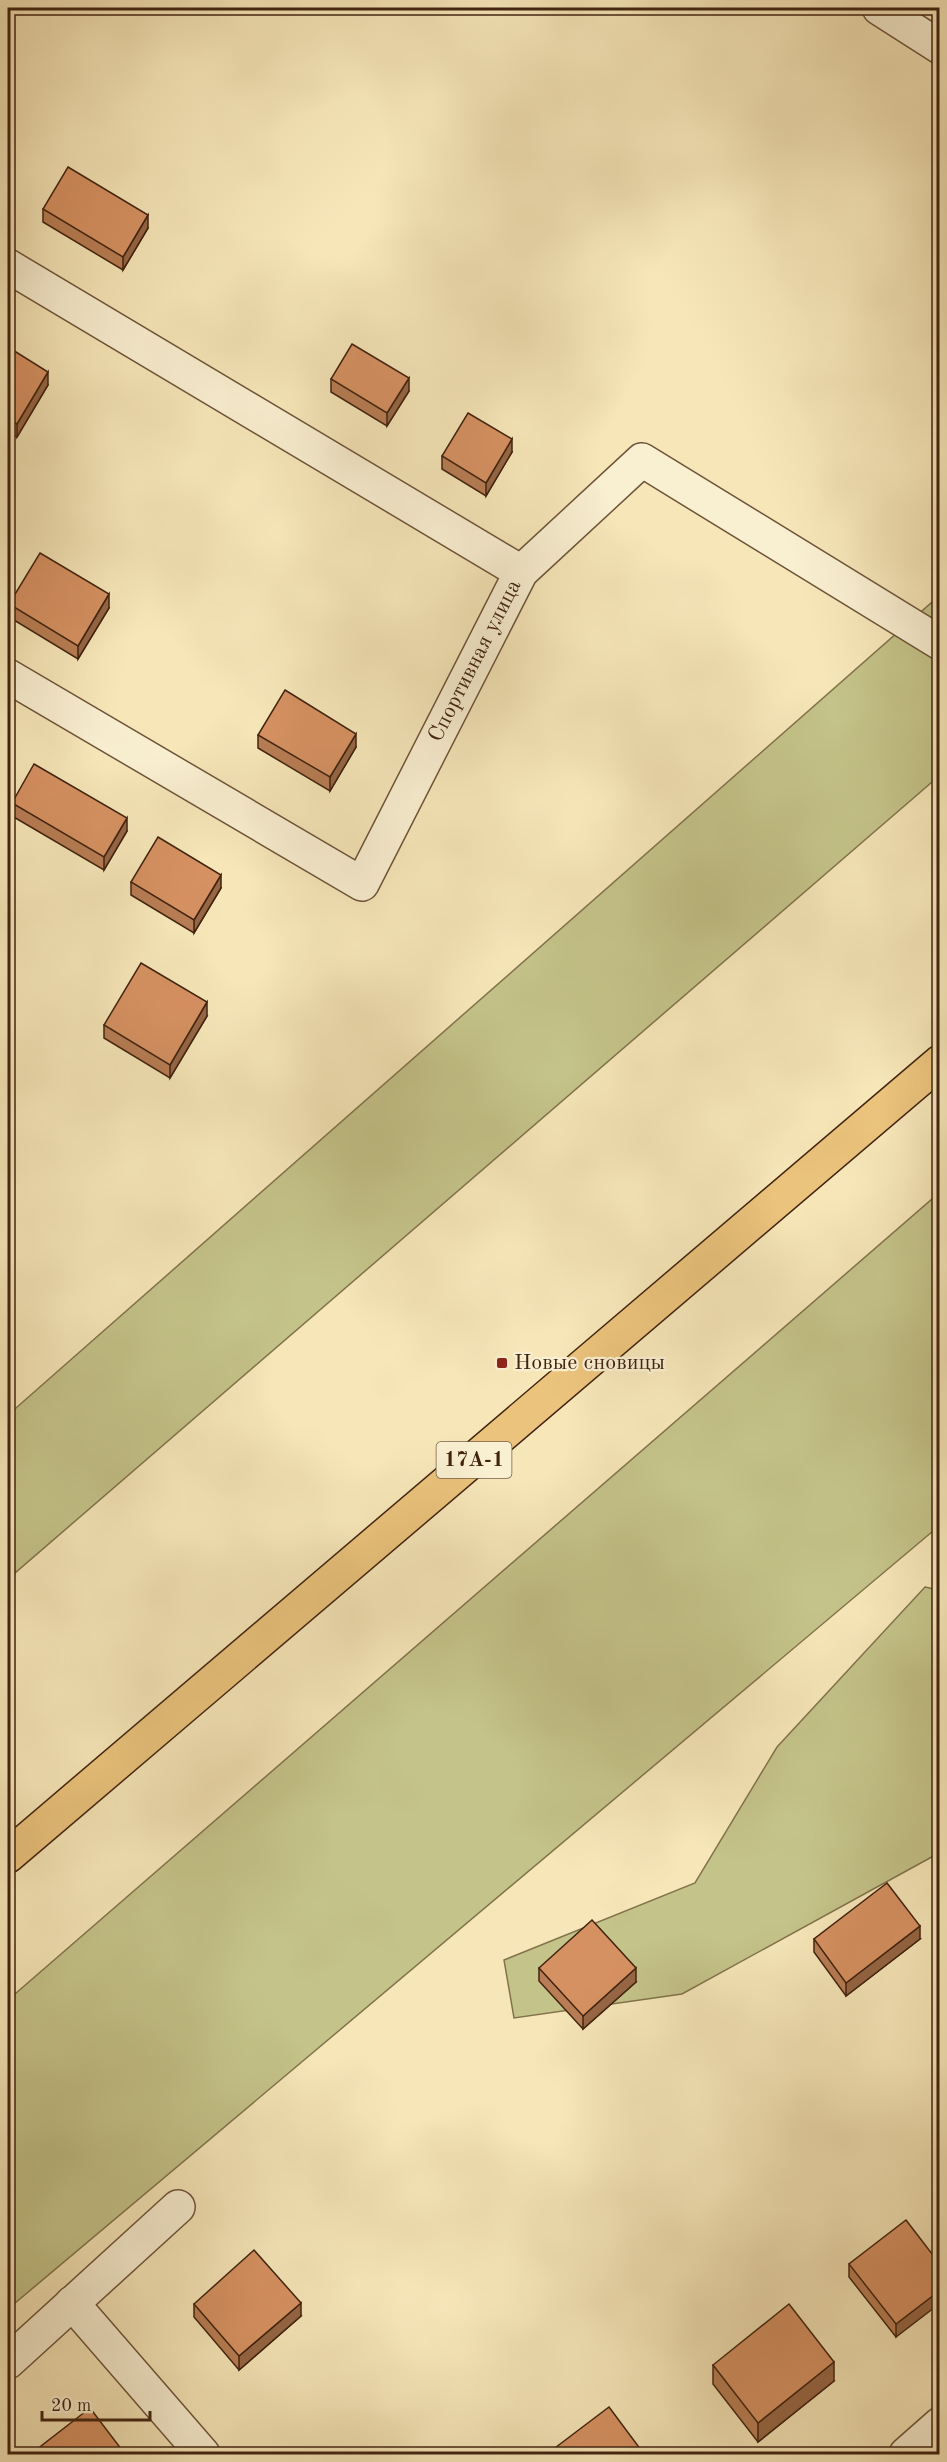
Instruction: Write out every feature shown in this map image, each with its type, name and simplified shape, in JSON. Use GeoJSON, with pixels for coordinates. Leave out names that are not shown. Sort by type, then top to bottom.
{"type":"FeatureCollection","features":[{"type":"Feature","properties":{"kind":"main road","name":"17А-1"},"geometry":{"type":"LineString","coordinates":[[8,1856],[939,1062]]}},
{"type":"Feature","properties":{"kind":"street"},"geometry":{"type":"LineString","coordinates":[[879,8],[939,46]]}},
{"type":"Feature","properties":{"kind":"street","name":"Спортивная улица"},"geometry":{"type":"LineString","coordinates":[[8,266],[521,572],[363,884],[8,676]]}},
{"type":"Feature","properties":{"kind":"street"},"geometry":{"type":"LineString","coordinates":[[521,572],[642,460],[939,643]]}},
{"type":"Feature","properties":{"kind":"street"},"geometry":{"type":"LineString","coordinates":[[8,2362],[178,2207]]}},
{"type":"Feature","properties":{"kind":"street"},"geometry":{"type":"LineString","coordinates":[[72,2303],[203,2454]]}},
{"type":"Feature","properties":{"kind":"street"},"geometry":{"type":"LineString","coordinates":[[906,2454],[939,2424]]}},
{"type":"Feature","properties":{"kind":"shaded area"},"geometry":{"type":"Polygon","coordinates":[[[939,596],[939,776],[8,1579],[8,1415],[939,596]]]}},
{"type":"Feature","properties":{"kind":"shaded area"},"geometry":{"type":"Polygon","coordinates":[[[939,1193],[939,1526],[8,2309],[8,2000],[939,1193]]]}},
{"type":"Feature","properties":{"kind":"shaded area"},"geometry":{"type":"Polygon","coordinates":[[[925,1587],[939,1590],[939,1853],[682,1994],[514,2018],[504,1960],[695,1883],[777,1747],[925,1587]]]}},
{"type":"Feature","properties":{"kind":"building"},"geometry":{"type":"Polygon","coordinates":[[[68,167],[148,215],[123,257],[43,209],[68,167]]]}},
{"type":"Feature","properties":{"kind":"building"},"geometry":{"type":"Polygon","coordinates":[[[352,344],[409,378],[387,413],[331,379],[352,344]]]}},
{"type":"Feature","properties":{"kind":"building"},"geometry":{"type":"Polygon","coordinates":[[[8,347],[48,372],[17,424],[8,419],[8,347]]]}},
{"type":"Feature","properties":{"kind":"building"},"geometry":{"type":"Polygon","coordinates":[[[468,413],[512,439],[486,483],[442,456],[468,413]]]}},
{"type":"Feature","properties":{"kind":"building"},"geometry":{"type":"Polygon","coordinates":[[[40,553],[109,594],[78,646],[9,604],[40,553]]]}},
{"type":"Feature","properties":{"kind":"building"},"geometry":{"type":"Polygon","coordinates":[[[285,690],[356,734],[330,777],[258,735],[285,690]]]}},
{"type":"Feature","properties":{"kind":"building"},"geometry":{"type":"Polygon","coordinates":[[[34,764],[127,818],[104,857],[12,803],[34,764]]]}},
{"type":"Feature","properties":{"kind":"building"},"geometry":{"type":"Polygon","coordinates":[[[158,837],[221,875],[194,920],[131,882],[158,837]]]}},
{"type":"Feature","properties":{"kind":"building"},"geometry":{"type":"Polygon","coordinates":[[[141,963],[207,1002],[170,1065],[104,1025],[141,963]]]}},
{"type":"Feature","properties":{"kind":"building"},"geometry":{"type":"Polygon","coordinates":[[[887,1883],[920,1926],[846,1983],[814,1939],[887,1883]]]}},
{"type":"Feature","properties":{"kind":"building"},"geometry":{"type":"Polygon","coordinates":[[[592,1920],[636,1968],[583,2016],[539,1968],[592,1920]]]}},
{"type":"Feature","properties":{"kind":"building"},"geometry":{"type":"Polygon","coordinates":[[[906,2220],[939,2263],[939,2291],[896,2324],[849,2264],[906,2220]]]}},
{"type":"Feature","properties":{"kind":"building"},"geometry":{"type":"Polygon","coordinates":[[[254,2250],[301,2303],[239,2356],[194,2304],[254,2250]]]}},
{"type":"Feature","properties":{"kind":"building"},"geometry":{"type":"Polygon","coordinates":[[[789,2304],[834,2362],[758,2423],[713,2365],[789,2304]]]}},
{"type":"Feature","properties":{"kind":"building"},"geometry":{"type":"Polygon","coordinates":[[[609,2407],[644,2454],[547,2454],[609,2407]]]}},
{"type":"Feature","properties":{"kind":"building"},"geometry":{"type":"Polygon","coordinates":[[[90,2408],[125,2454],[39,2454],[36,2450],[90,2408]]]}},
{"type":"Feature","properties":{"kind":"place","name":"Новые сновицы"},"geometry":{"type":"Point","coordinates":[502,1363]}}]}
